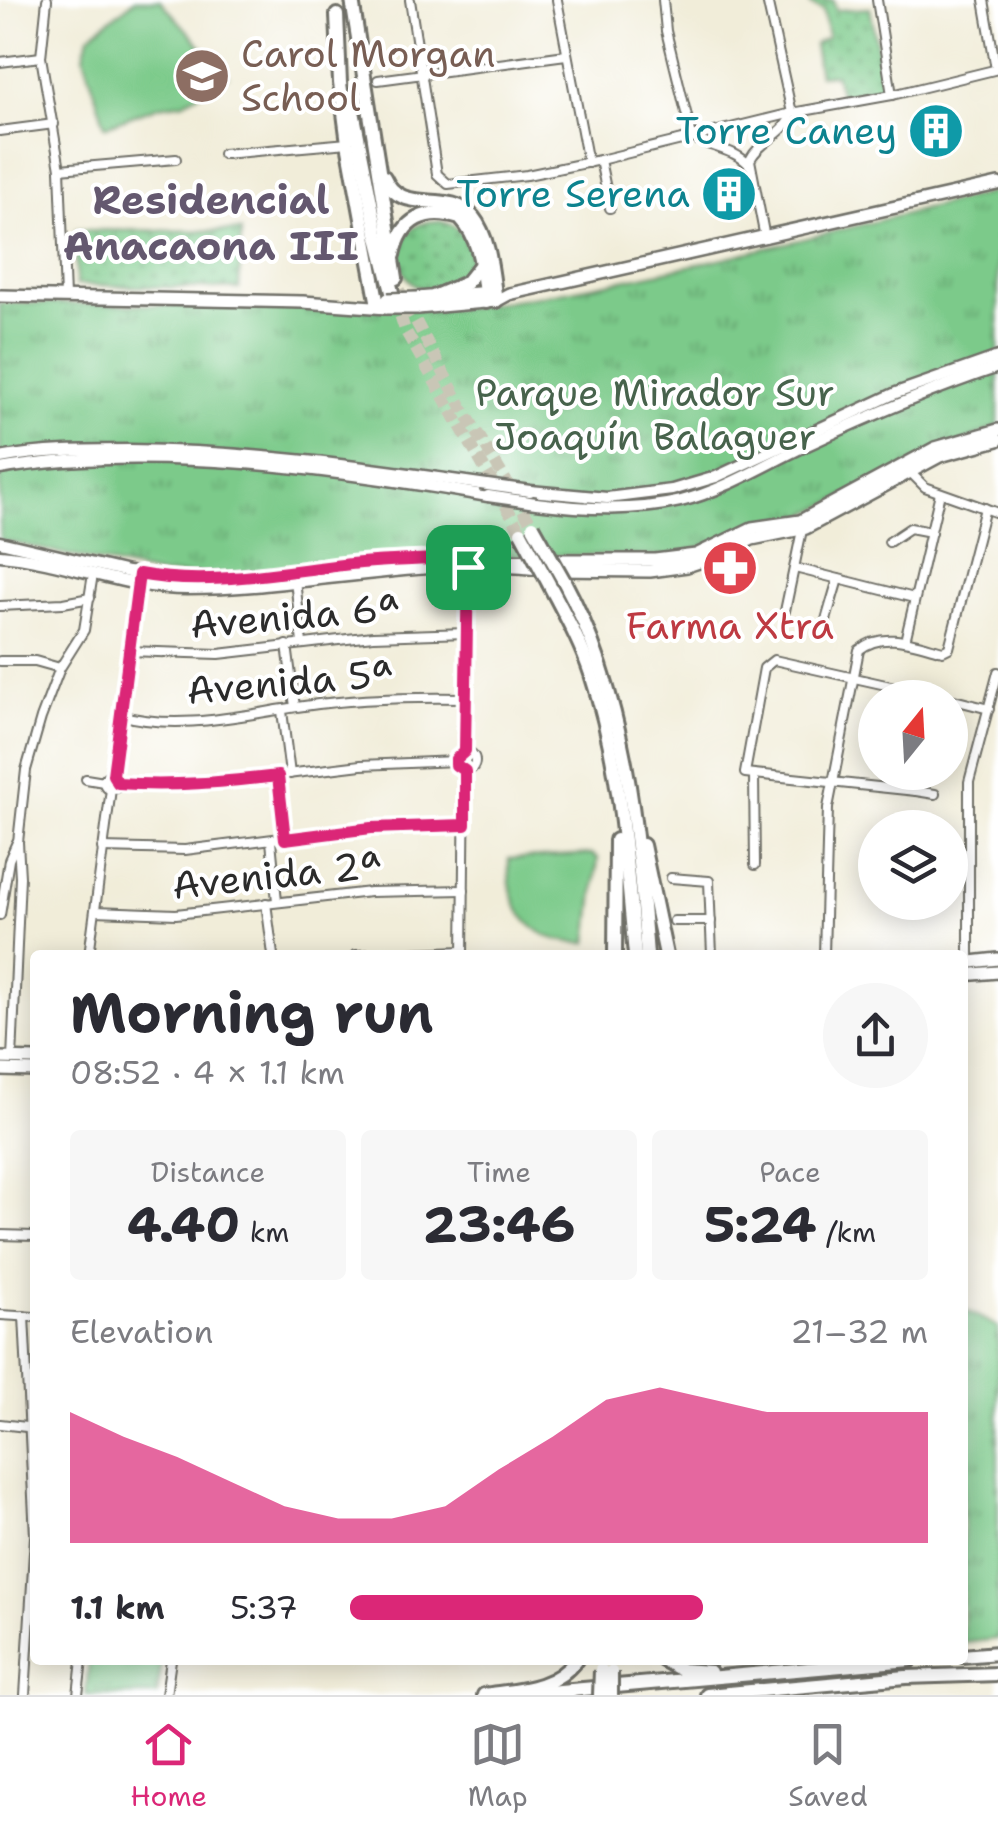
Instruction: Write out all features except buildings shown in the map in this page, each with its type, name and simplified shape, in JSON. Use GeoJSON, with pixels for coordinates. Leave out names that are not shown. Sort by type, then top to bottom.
{"type":"FeatureCollection","features":[{"type":"Feature","properties":{"kind":"main road"},"geometry":{"type":"LineString","coordinates":[[336,9],[353,5],[393,262]]}},
{"type":"Feature","properties":{"kind":"main road"},"geometry":{"type":"LineString","coordinates":[[336,9],[348,143],[388,299]]}},
{"type":"Feature","properties":{"kind":"main road"},"geometry":{"type":"LineString","coordinates":[[336,9],[388,299]]}},
{"type":"Feature","properties":{"kind":"main road"},"geometry":{"type":"LineString","coordinates":[[372,126],[385,178],[393,192],[409,201],[454,204],[472,216],[484,237],[494,296]]}},
{"type":"Feature","properties":{"kind":"main road"},"geometry":{"type":"LineString","coordinates":[[0,296],[303,302],[388,299],[418,303],[494,296],[998,184]]}},
{"type":"Feature","properties":{"kind":"main road"},"geometry":{"type":"LineString","coordinates":[[388,299],[400,234],[418,216],[431,212],[460,218],[471,230],[494,296]]}},
{"type":"Feature","properties":{"kind":"main road"},"geometry":{"type":"LineString","coordinates":[[418,303],[466,283],[482,263]]}},
{"type":"Feature","properties":{"kind":"main road"},"geometry":{"type":"LineString","coordinates":[[435,296],[494,296]]}},
{"type":"Feature","properties":{"kind":"main road"},"geometry":{"type":"LineString","coordinates":[[547,571],[677,569],[723,554],[752,538],[802,530],[935,448],[998,430]]}},
{"type":"Feature","properties":{"kind":"main road"},"geometry":{"type":"LineString","coordinates":[[547,571],[686,558],[752,528],[800,522],[907,468],[998,440]]}},
{"type":"Feature","properties":{"kind":"main road"},"geometry":{"type":"LineString","coordinates":[[635,950],[633,885],[623,784],[610,691],[590,631],[564,581],[527,529],[591,674],[623,784],[665,950]]}},
{"type":"Feature","properties":{"kind":"main road"},"geometry":{"type":"LineString","coordinates":[[615,950],[623,784]]}},
{"type":"Feature","properties":{"kind":"main road"},"geometry":{"type":"LineString","coordinates":[[633,885],[647,950]]}},
{"type":"Feature","properties":{"kind":"main road"},"geometry":{"type":"LineString","coordinates":[[968,962],[998,959]]}},
{"type":"Feature","properties":{"kind":"main road"},"geometry":{"type":"LineString","coordinates":[[968,975],[998,972]]}},
{"type":"Feature","properties":{"kind":"main road"},"geometry":{"type":"LineString","coordinates":[[0,1070],[30,1072]]}},
{"type":"Feature","properties":{"kind":"main road"},"geometry":{"type":"LineString","coordinates":[[968,1656],[998,1653]]}},
{"type":"Feature","properties":{"kind":"main road"},"geometry":{"type":"LineString","coordinates":[[484,1695],[550,1682],[572,1665]]}},
{"type":"Feature","properties":{"kind":"main road"},"geometry":{"type":"LineString","coordinates":[[600,1695],[606,1665]]}},
{"type":"Feature","properties":{"kind":"main road"},"geometry":{"type":"LineString","coordinates":[[606,1665],[611,1695]]}},
{"type":"Feature","properties":{"kind":"main road"},"geometry":{"type":"LineString","coordinates":[[672,1665],[682,1670],[738,1674]]}},
{"type":"Feature","properties":{"kind":"main road"},"geometry":{"type":"LineString","coordinates":[[515,1695],[849,1665]]}},
{"type":"Feature","properties":{"kind":"main road"},"geometry":{"type":"LineString","coordinates":[[707,1695],[906,1677],[998,1674]]}},
{"type":"Feature","properties":{"kind":"street"},"geometry":{"type":"LineString","coordinates":[[46,0],[41,57],[60,169],[65,297]]}},
{"type":"Feature","properties":{"kind":"street"},"geometry":{"type":"LineString","coordinates":[[410,0],[437,174],[443,181],[456,185],[600,160],[997,69],[984,0]]}},
{"type":"Feature","properties":{"kind":"street"},"geometry":{"type":"LineString","coordinates":[[557,0],[588,162]]}},
{"type":"Feature","properties":{"kind":"street"},"geometry":{"type":"LineString","coordinates":[[662,0],[692,138],[738,154],[750,166]]}},
{"type":"Feature","properties":{"kind":"street"},"geometry":{"type":"LineString","coordinates":[[766,238],[750,166],[754,152],[788,124],[792,114],[767,0]]}},
{"type":"Feature","properties":{"kind":"street"},"geometry":{"type":"LineString","coordinates":[[877,0],[892,95]]}},
{"type":"Feature","properties":{"kind":"street"},"geometry":{"type":"LineString","coordinates":[[378,80],[566,55]]}},
{"type":"Feature","properties":{"kind":"street"},"geometry":{"type":"LineString","coordinates":[[0,62],[41,57]]}},
{"type":"Feature","properties":{"kind":"street"},"geometry":{"type":"LineString","coordinates":[[0,132],[54,124]]}},
{"type":"Feature","properties":{"kind":"street"},"geometry":{"type":"LineString","coordinates":[[223,154],[348,143]]}},
{"type":"Feature","properties":{"kind":"street"},"geometry":{"type":"LineString","coordinates":[[60,169],[176,159]]}},
{"type":"Feature","properties":{"kind":"street"},"geometry":{"type":"LineString","coordinates":[[600,160],[610,208]]}},
{"type":"Feature","properties":{"kind":"street"},"geometry":{"type":"LineString","coordinates":[[0,458],[96,450],[218,451],[607,498],[672,490],[716,477],[896,393],[998,356]]}},
{"type":"Feature","properties":{"kind":"street"},"geometry":{"type":"LineString","coordinates":[[0,469],[81,460],[217,462],[329,473],[536,504],[641,508],[684,500],[721,487],[869,416],[998,367]]}},
{"type":"Feature","properties":{"kind":"street"},"geometry":{"type":"LineString","coordinates":[[907,468],[925,487],[998,513]]}},
{"type":"Feature","properties":{"kind":"street"},"geometry":{"type":"LineString","coordinates":[[905,641],[940,493]]}},
{"type":"Feature","properties":{"kind":"street"},"geometry":{"type":"LineString","coordinates":[[824,950],[832,780],[862,647],[880,640],[948,648],[985,508]]}},
{"type":"Feature","properties":{"kind":"street"},"geometry":{"type":"LineString","coordinates":[[889,542],[910,528],[931,532]]}},
{"type":"Feature","properties":{"kind":"street"},"geometry":{"type":"LineString","coordinates":[[785,611],[802,530]]}},
{"type":"Feature","properties":{"kind":"street"},"geometry":{"type":"LineString","coordinates":[[0,542],[138,580]]}},
{"type":"Feature","properties":{"kind":"street"},"geometry":{"type":"LineString","coordinates":[[0,554],[187,589],[294,576],[468,563],[547,571]]}},
{"type":"Feature","properties":{"kind":"street"},"geometry":{"type":"LineString","coordinates":[[465,751],[468,563]]}},
{"type":"Feature","properties":{"kind":"street"},"geometry":{"type":"LineString","coordinates":[[795,568],[914,598]]}},
{"type":"Feature","properties":{"kind":"street"},"geometry":{"type":"LineString","coordinates":[[0,915],[31,750],[60,668],[84,630],[93,574]]}},
{"type":"Feature","properties":{"kind":"street"},"geometry":{"type":"LineString","coordinates":[[294,576],[302,644]]}},
{"type":"Feature","properties":{"kind":"street"},"geometry":{"type":"LineString","coordinates":[[826,620],[838,579]]}},
{"type":"Feature","properties":{"kind":"street"},"geometry":{"type":"LineString","coordinates":[[90,950],[138,580]]}},
{"type":"Feature","properties":{"kind":"street"},"geometry":{"type":"LineString","coordinates":[[0,606],[63,604],[90,598]]}},
{"type":"Feature","properties":{"kind":"street","name":"Avenida 6ª"},"geometry":{"type":"LineString","coordinates":[[127,651],[206,654],[373,636],[468,633]]}},
{"type":"Feature","properties":{"kind":"street"},"geometry":{"type":"LineString","coordinates":[[287,645],[295,707]]}},
{"type":"Feature","properties":{"kind":"street"},"geometry":{"type":"LineString","coordinates":[[0,661],[36,661],[60,668]]}},
{"type":"Feature","properties":{"kind":"street"},"geometry":{"type":"LineString","coordinates":[[756,865],[749,774],[764,668],[769,661],[861,680]]}},
{"type":"Feature","properties":{"kind":"street"},"geometry":{"type":"LineString","coordinates":[[966,950],[969,782],[998,672]]}},
{"type":"Feature","properties":{"kind":"street","name":"Avenida 5ª"},"geometry":{"type":"LineString","coordinates":[[120,716],[209,721],[368,699],[466,698]]}},
{"type":"Feature","properties":{"kind":"street"},"geometry":{"type":"LineString","coordinates":[[968,704],[989,710]]}},
{"type":"Feature","properties":{"kind":"street"},"geometry":{"type":"LineString","coordinates":[[282,711],[290,774]]}},
{"type":"Feature","properties":{"kind":"street"},"geometry":{"type":"LineString","coordinates":[[465,751],[475,761],[465,771],[456,761],[465,751]]}},
{"type":"Feature","properties":{"kind":"street"},"geometry":{"type":"LineString","coordinates":[[86,779],[205,784],[386,763],[456,761]]}},
{"type":"Feature","properties":{"kind":"street"},"geometry":{"type":"LineString","coordinates":[[463,950],[465,771]]}},
{"type":"Feature","properties":{"kind":"street"},"geometry":{"type":"LineString","coordinates":[[749,774],[935,794]]}},
{"type":"Feature","properties":{"kind":"street"},"geometry":{"type":"LineString","coordinates":[[278,776],[285,839]]}},
{"type":"Feature","properties":{"kind":"street"},"geometry":{"type":"LineString","coordinates":[[102,848],[185,850],[357,829],[465,825]]}},
{"type":"Feature","properties":{"kind":"street"},"geometry":{"type":"LineString","coordinates":[[271,841],[277,901]]}},
{"type":"Feature","properties":{"kind":"street"},"geometry":{"type":"LineString","coordinates":[[0,850],[15,846]]}},
{"type":"Feature","properties":{"kind":"street"},"geometry":{"type":"LineString","coordinates":[[6,1058],[20,877],[15,846]]}},
{"type":"Feature","properties":{"kind":"street"},"geometry":{"type":"LineString","coordinates":[[671,878],[709,882],[712,950]]}},
{"type":"Feature","properties":{"kind":"street","name":"Avenida 2ª"},"geometry":{"type":"LineString","coordinates":[[94,911],[176,914],[370,892],[464,890]]}},
{"type":"Feature","properties":{"kind":"street"},"geometry":{"type":"LineString","coordinates":[[266,903],[271,950]]}},
{"type":"Feature","properties":{"kind":"street"},"geometry":{"type":"LineString","coordinates":[[674,921],[711,921]]}},
{"type":"Feature","properties":{"kind":"street"},"geometry":{"type":"LineString","coordinates":[[0,1235],[30,1236]]}},
{"type":"Feature","properties":{"kind":"street"},"geometry":{"type":"LineString","coordinates":[[0,1315],[30,1316]]}},
{"type":"Feature","properties":{"kind":"street"},"geometry":{"type":"LineString","coordinates":[[24,1316],[30,1399]]}},
{"type":"Feature","properties":{"kind":"street"},"geometry":{"type":"LineString","coordinates":[[0,1424],[30,1427]]}},
{"type":"Feature","properties":{"kind":"street"},"geometry":{"type":"LineString","coordinates":[[25,1695],[30,1616]]}},
{"type":"Feature","properties":{"kind":"street"},"geometry":{"type":"LineString","coordinates":[[78,1695],[81,1665]]}},
{"type":"Feature","properties":{"kind":"street"},"geometry":{"type":"LineString","coordinates":[[166,1695],[169,1665]]}},
{"type":"Feature","properties":{"kind":"green space"},"geometry":{"type":"Polygon","coordinates":[[[135,0],[160,0],[228,76],[184,102],[159,106],[105,126],[84,56],[89,36],[135,0]]]}},
{"type":"Feature","properties":{"kind":"green space"},"geometry":{"type":"Polygon","coordinates":[[[810,0],[833,0],[836,10],[870,8],[885,88],[841,96],[835,74],[819,75],[814,45],[828,37],[823,10],[810,5],[810,0]]]}},
{"type":"Feature","properties":{"kind":"green space","name":"Parque Mirador Sur Joaquín Balaguer"},"geometry":{"type":"Polygon","coordinates":[[[998,191],[998,426],[805,515],[672,556],[453,555],[237,574],[159,575],[0,540],[0,303],[452,309],[658,273],[998,191]]]}},
{"type":"Feature","properties":{"kind":"green space"},"geometry":{"type":"Polygon","coordinates":[[[435,221],[449,223],[460,231],[468,242],[468,270],[460,281],[449,289],[435,291],[421,289],[410,281],[402,270],[400,256],[402,242],[410,231],[421,223],[435,221]]]}},
{"type":"Feature","properties":{"kind":"green space"},"geometry":{"type":"Polygon","coordinates":[[[76,230],[241,231],[239,289],[76,285],[76,230]]]}},
{"type":"Feature","properties":{"kind":"green space"},"geometry":{"type":"Polygon","coordinates":[[[592,854],[598,858],[588,943],[552,938],[538,931],[518,909],[509,878],[509,859],[592,854]]]}},
{"type":"Feature","properties":{"kind":"green space"},"geometry":{"type":"Polygon","coordinates":[[[968,1312],[998,1327],[998,1639],[968,1642],[968,1312]]]}},
{"type":"Feature","properties":{"kind":"green space"},"geometry":{"type":"Polygon","coordinates":[[[89,1665],[161,1665],[157,1695],[86,1695],[89,1665]]]}},
{"type":"Feature","properties":{"kind":"tunnel"},"geometry":{"type":"LineString","coordinates":[[399,290],[463,409],[533,526]]}},
{"type":"Feature","properties":{"kind":"tunnel"},"geometry":{"type":"LineString","coordinates":[[395,299],[405,330],[521,532]]}},
{"type":"Feature","properties":{"kind":"place","name":"Carol Morgan School"},"geometry":{"type":"Point","coordinates":[202,76]}},
{"type":"Feature","properties":{"kind":"place","name":"Torre Caney"},"geometry":{"type":"Point","coordinates":[936,131]}},
{"type":"Feature","properties":{"kind":"place","name":"Torre Serena"},"geometry":{"type":"Point","coordinates":[729,194]}},
{"type":"Feature","properties":{"kind":"place","name":"Farma Xtra"},"geometry":{"type":"Point","coordinates":[730,568]}},
{"type":"Feature","properties":{"kind":"district","name":"Residencial Anacaona III"},"geometry":{"type":"Point","coordinates":[211,223]}},
{"type":"Feature","properties":{"kind":"route"},"geometry":{"type":"LineString","coordinates":[[468,558],[468,567],[465,751],[456,759],[456,765],[465,771],[465,825],[371,828],[285,839],[278,776],[154,786],[118,783],[113,775],[139,574],[226,578],[420,559],[468,558]]}}]}
